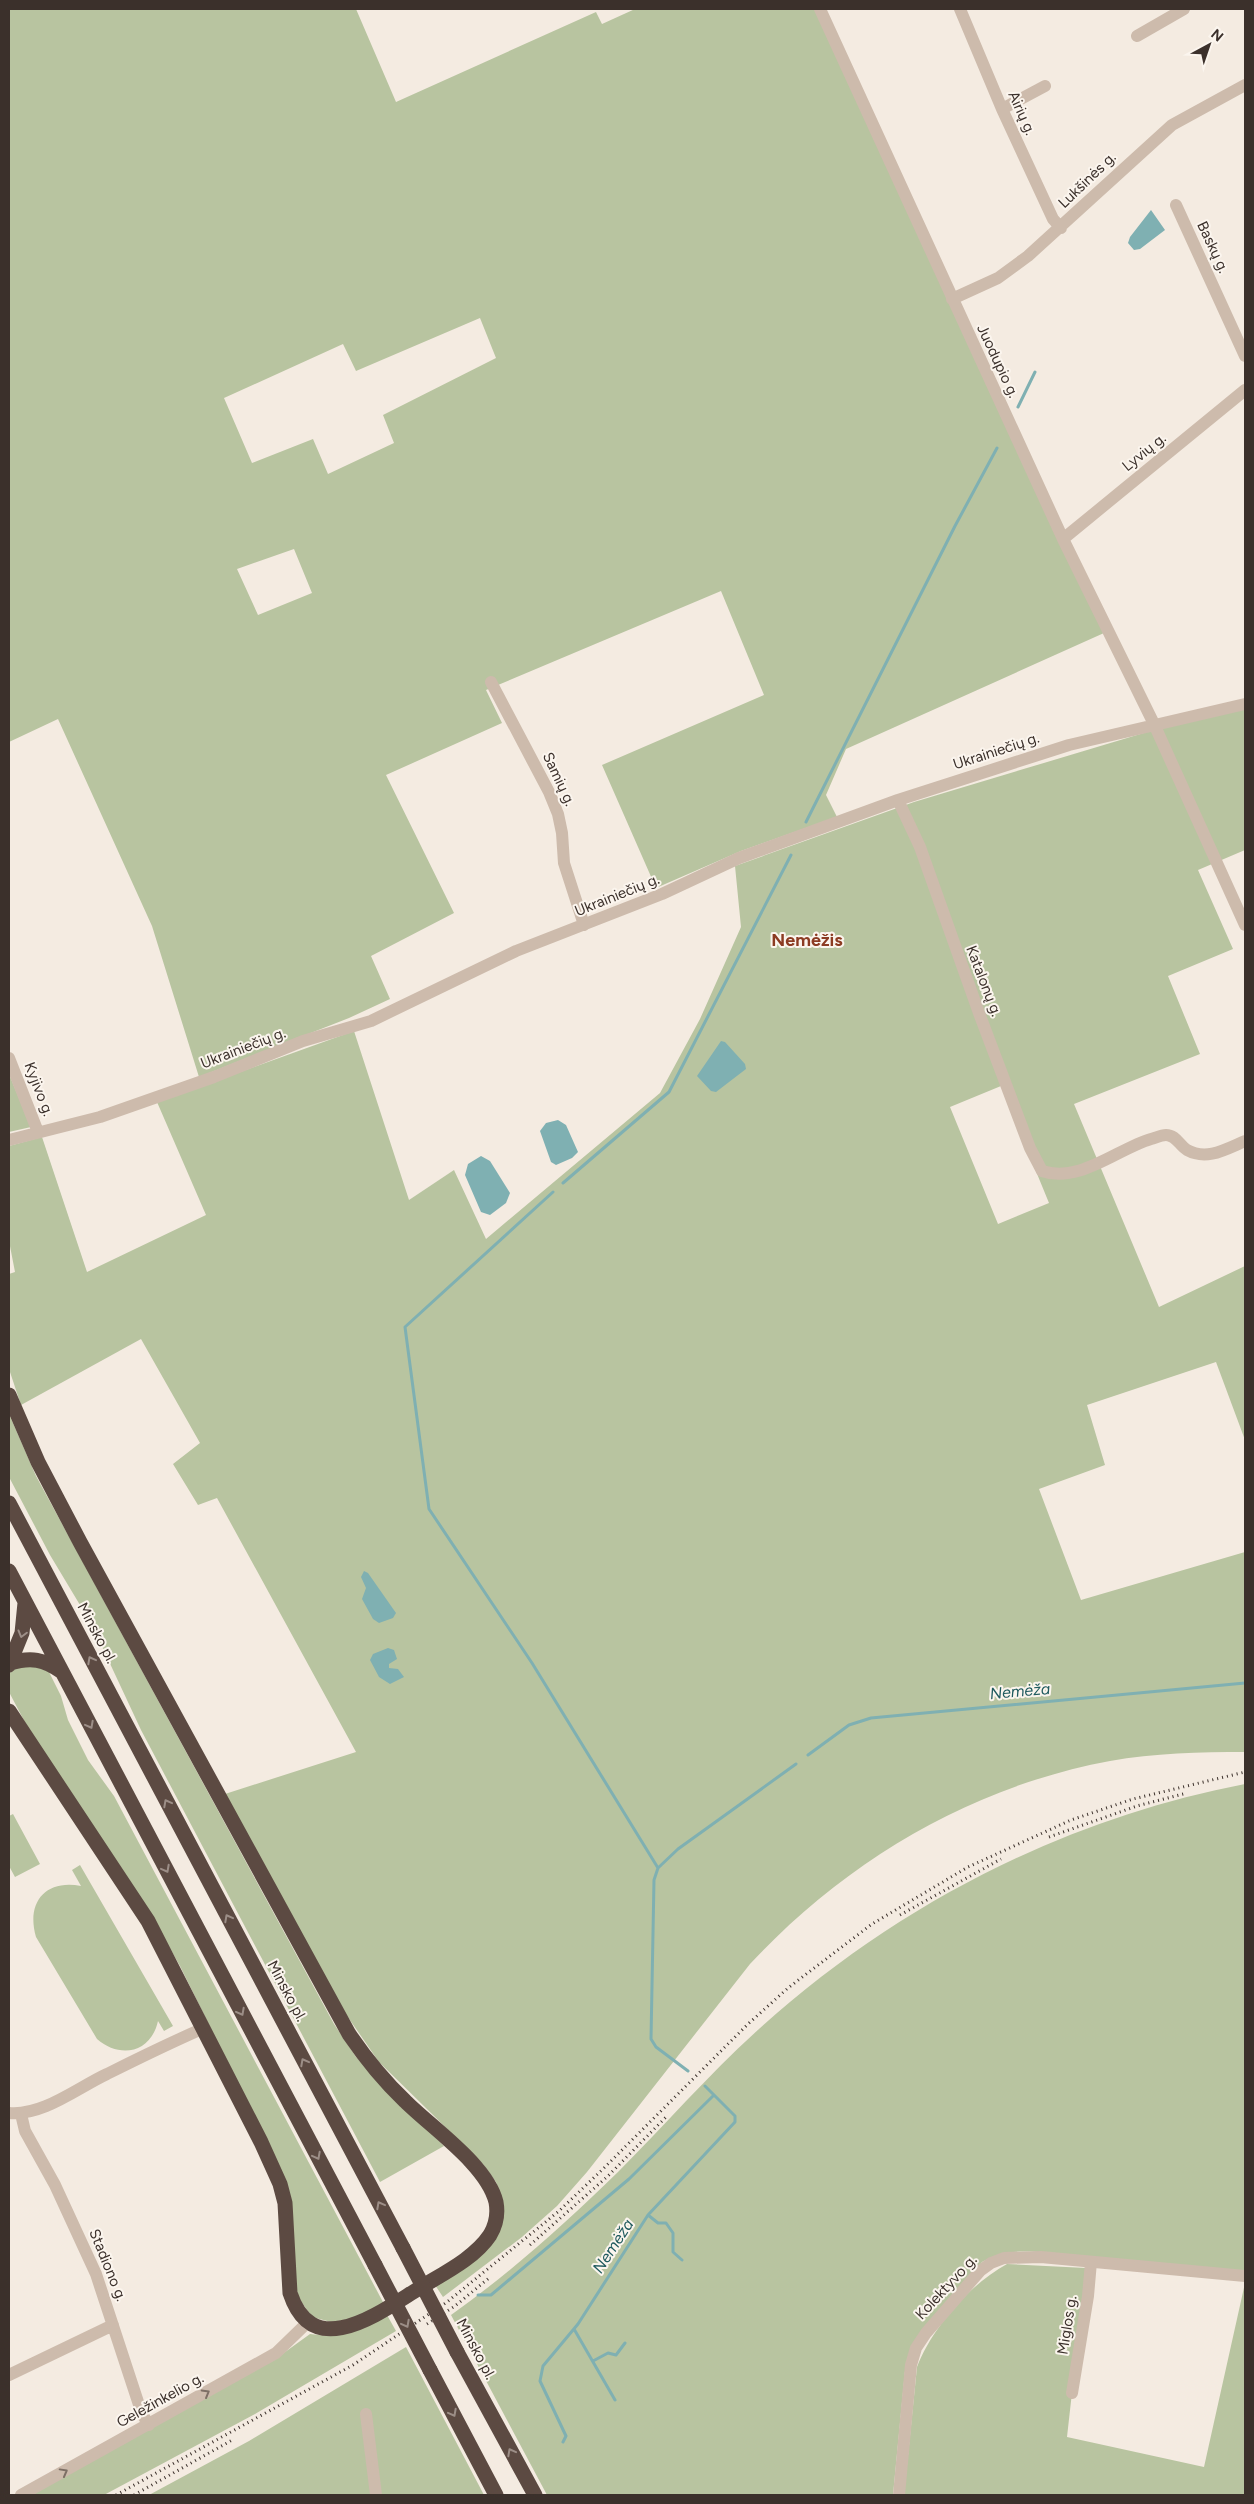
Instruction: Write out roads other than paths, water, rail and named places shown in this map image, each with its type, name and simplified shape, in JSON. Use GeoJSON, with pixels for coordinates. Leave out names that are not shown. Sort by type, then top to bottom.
{"type":"FeatureCollection","features":[{"type":"Feature","properties":{"kind":"highway"},"geometry":{"type":"LineString","coordinates":[[9,1395],[38,1462],[75,1534],[349,2034],[383,2079],[482,2174],[496,2202],[495,2225],[490,2235],[474,2252],[448,2271],[356,2325],[331,2329],[319,2327],[308,2322],[294,2306],[290,2293],[287,2217],[280,2184],[204,2028],[148,1921],[9,1711]]}},
{"type":"Feature","properties":{"kind":"highway","name":"Minsko pl."},"geometry":{"type":"LineString","coordinates":[[9,1503],[457,2352],[535,2495]]}},
{"type":"Feature","properties":{"kind":"highway"},"geometry":{"type":"LineString","coordinates":[[9,1571],[496,2495]]}},
{"type":"Feature","properties":{"kind":"highway"},"geometry":{"type":"LineString","coordinates":[[9,1664],[22,1634],[25,1602]]}},
{"type":"Feature","properties":{"kind":"highway"},"geometry":{"type":"LineString","coordinates":[[9,1664],[30,1658],[39,1659],[62,1673]]}},
{"type":"Feature","properties":{"kind":"street","name":"Juodupio g."},"geometry":{"type":"LineString","coordinates":[[820,9],[1063,539],[1154,724],[1245,925]]}},
{"type":"Feature","properties":{"kind":"street","name":"Airių g."},"geometry":{"type":"LineString","coordinates":[[960,9],[1002,109],[1053,219],[1061,228]]}},
{"type":"Feature","properties":{"kind":"street"},"geometry":{"type":"LineString","coordinates":[[1137,36],[1184,9]]}},
{"type":"Feature","properties":{"kind":"street","name":"Lukšinės g."},"geometry":{"type":"LineString","coordinates":[[952,299],[998,278],[1061,228],[1138,154],[1172,126],[1245,85]]}},
{"type":"Feature","properties":{"kind":"street"},"geometry":{"type":"LineString","coordinates":[[1002,109],[1044,86]]}},
{"type":"Feature","properties":{"kind":"street","name":"Baskų g."},"geometry":{"type":"LineString","coordinates":[[1176,205],[1245,356]]}},
{"type":"Feature","properties":{"kind":"street","name":"Lyvių g."},"geometry":{"type":"LineString","coordinates":[[1063,539],[1245,390]]}},
{"type":"Feature","properties":{"kind":"street","name":"Samių g."},"geometry":{"type":"LineString","coordinates":[[491,682],[549,792],[558,814],[562,833],[564,863],[584,925]]}},
{"type":"Feature","properties":{"kind":"street","name":"Ukrainiečių g."},"geometry":{"type":"LineString","coordinates":[[9,1140],[100,1117],[214,1077],[303,1041],[371,1021],[516,951],[662,894],[739,858],[898,800],[1069,745],[1245,704]]}},
{"type":"Feature","properties":{"kind":"street","name":"Katalonų g."},"geometry":{"type":"LineString","coordinates":[[898,800],[923,854],[962,967],[1030,1148],[1042,1171],[1058,1174],[1078,1172],[1140,1143],[1166,1135],[1176,1138],[1187,1150],[1209,1156],[1245,1141]]}},
{"type":"Feature","properties":{"kind":"street","name":"Kyjivo g."},"geometry":{"type":"LineString","coordinates":[[9,1058],[38,1132]]}},
{"type":"Feature","properties":{"kind":"street","name":"Stadiono g."},"geometry":{"type":"LineString","coordinates":[[9,2375],[113,2325],[96,2274],[55,2185],[15,2114],[50,2104],[150,2052],[204,2028]]}},
{"type":"Feature","properties":{"kind":"street","name":"Kolektyvo g."},"geometry":{"type":"LineString","coordinates":[[899,2495],[911,2365],[916,2348],[926,2333],[980,2271],[991,2263],[1004,2258],[1018,2257],[1245,2276]]}},
{"type":"Feature","properties":{"kind":"street","name":"Miglos g."},"geometry":{"type":"LineString","coordinates":[[1072,2393],[1088,2296],[1091,2262]]}},
{"type":"Feature","properties":{"kind":"street","name":"Geležinkelio g."},"geometry":{"type":"LineString","coordinates":[[21,2495],[276,2353],[308,2322]]}},
{"type":"Feature","properties":{"kind":"street"},"geometry":{"type":"LineString","coordinates":[[113,2325],[142,2414],[149,2425]]}},
{"type":"Feature","properties":{"kind":"street"},"geometry":{"type":"LineString","coordinates":[[366,2414],[376,2495]]}},
{"type":"Feature","properties":{"kind":"water"},"geometry":{"type":"Polygon","coordinates":[[[1151,210],[1165,230],[1140,249],[1134,250],[1128,243],[1130,237],[1151,210]]]}},
{"type":"Feature","properties":{"kind":"water"},"geometry":{"type":"Polygon","coordinates":[[[721,1041],[725,1042],[745,1064],[746,1069],[716,1092],[711,1091],[697,1076],[721,1041]]]}},
{"type":"Feature","properties":{"kind":"water"},"geometry":{"type":"Polygon","coordinates":[[[558,1120],[566,1125],[578,1152],[572,1158],[556,1165],[551,1162],[540,1131],[546,1123],[558,1120]]]}},
{"type":"Feature","properties":{"kind":"water"},"geometry":{"type":"Polygon","coordinates":[[[481,1156],[490,1161],[510,1193],[506,1203],[490,1215],[481,1212],[465,1175],[468,1164],[481,1156]]]}},
{"type":"Feature","properties":{"kind":"water"},"geometry":{"type":"Polygon","coordinates":[[[364,1571],[368,1573],[396,1613],[393,1618],[379,1623],[373,1619],[362,1599],[366,1588],[361,1577],[364,1571]]]}},
{"type":"Feature","properties":{"kind":"water"},"geometry":{"type":"Polygon","coordinates":[[[388,1648],[394,1650],[397,1659],[389,1664],[389,1668],[398,1669],[404,1677],[390,1684],[379,1677],[370,1660],[373,1654],[388,1648]]]}},
{"type":"Feature","properties":{"kind":"waterway"},"geometry":{"type":"LineString","coordinates":[[1018,407],[1035,372]]}},
{"type":"Feature","properties":{"kind":"waterway"},"geometry":{"type":"LineString","coordinates":[[806,822],[955,526],[997,448]]}},
{"type":"Feature","properties":{"kind":"waterway"},"geometry":{"type":"LineString","coordinates":[[563,1183],[669,1092],[791,855]]}},
{"type":"Feature","properties":{"kind":"waterway"},"geometry":{"type":"LineString","coordinates":[[553,1192],[405,1327],[429,1509],[532,1663],[658,1868]]}},
{"type":"Feature","properties":{"kind":"waterway","name":"Nemėža"},"geometry":{"type":"LineString","coordinates":[[808,1755],[849,1725],[871,1718],[1245,1683]]}},
{"type":"Feature","properties":{"kind":"waterway","name":"Nemėža"},"geometry":{"type":"LineString","coordinates":[[688,2071],[656,2047],[651,2039],[654,1880],[658,1868],[678,1849],[796,1764]]}},
{"type":"Feature","properties":{"kind":"waterway","name":"Nemėža"},"geometry":{"type":"LineString","coordinates":[[563,2442],[566,2436],[540,2381],[543,2366],[578,2324],[648,2215],[735,2122],[735,2116],[705,2086]]}},
{"type":"Feature","properties":{"kind":"waterway"},"geometry":{"type":"LineString","coordinates":[[478,2295],[491,2295],[629,2179],[714,2095]]}},
{"type":"Feature","properties":{"kind":"waterway"},"geometry":{"type":"LineString","coordinates":[[648,2215],[658,2223],[666,2223],[673,2233],[673,2252],[682,2260]]}},
{"type":"Feature","properties":{"kind":"waterway"},"geometry":{"type":"LineString","coordinates":[[574,2329],[615,2400]]}},
{"type":"Feature","properties":{"kind":"waterway"},"geometry":{"type":"LineString","coordinates":[[593,2361],[608,2353],[616,2355],[625,2343]]}},
{"type":"Feature","properties":{"kind":"railway"},"geometry":{"type":"LineString","coordinates":[[116,2495],[353,2365],[447,2302],[559,2211],[748,2024],[788,1988],[872,1924],[968,1867],[1071,1820],[1133,1799],[1245,1772]]}},
{"type":"Feature","properties":{"kind":"railway"},"geometry":{"type":"LineString","coordinates":[[1049,1837],[1137,1806],[1187,1793]]}},
{"type":"Feature","properties":{"kind":"railway"},"geometry":{"type":"LineString","coordinates":[[900,1915],[1001,1859]]}},
{"type":"Feature","properties":{"kind":"railway"},"geometry":{"type":"LineString","coordinates":[[530,2245],[608,2176],[668,2115]]}},
{"type":"Feature","properties":{"kind":"railway"},"geometry":{"type":"LineString","coordinates":[[427,2324],[455,2306],[489,2278]]}},
{"type":"Feature","properties":{"kind":"railway"},"geometry":{"type":"LineString","coordinates":[[134,2495],[234,2439]]}},
{"type":"Feature","properties":{"kind":"district","name":"Nemėžis"},"geometry":{"type":"Point","coordinates":[807,940]}}]}
